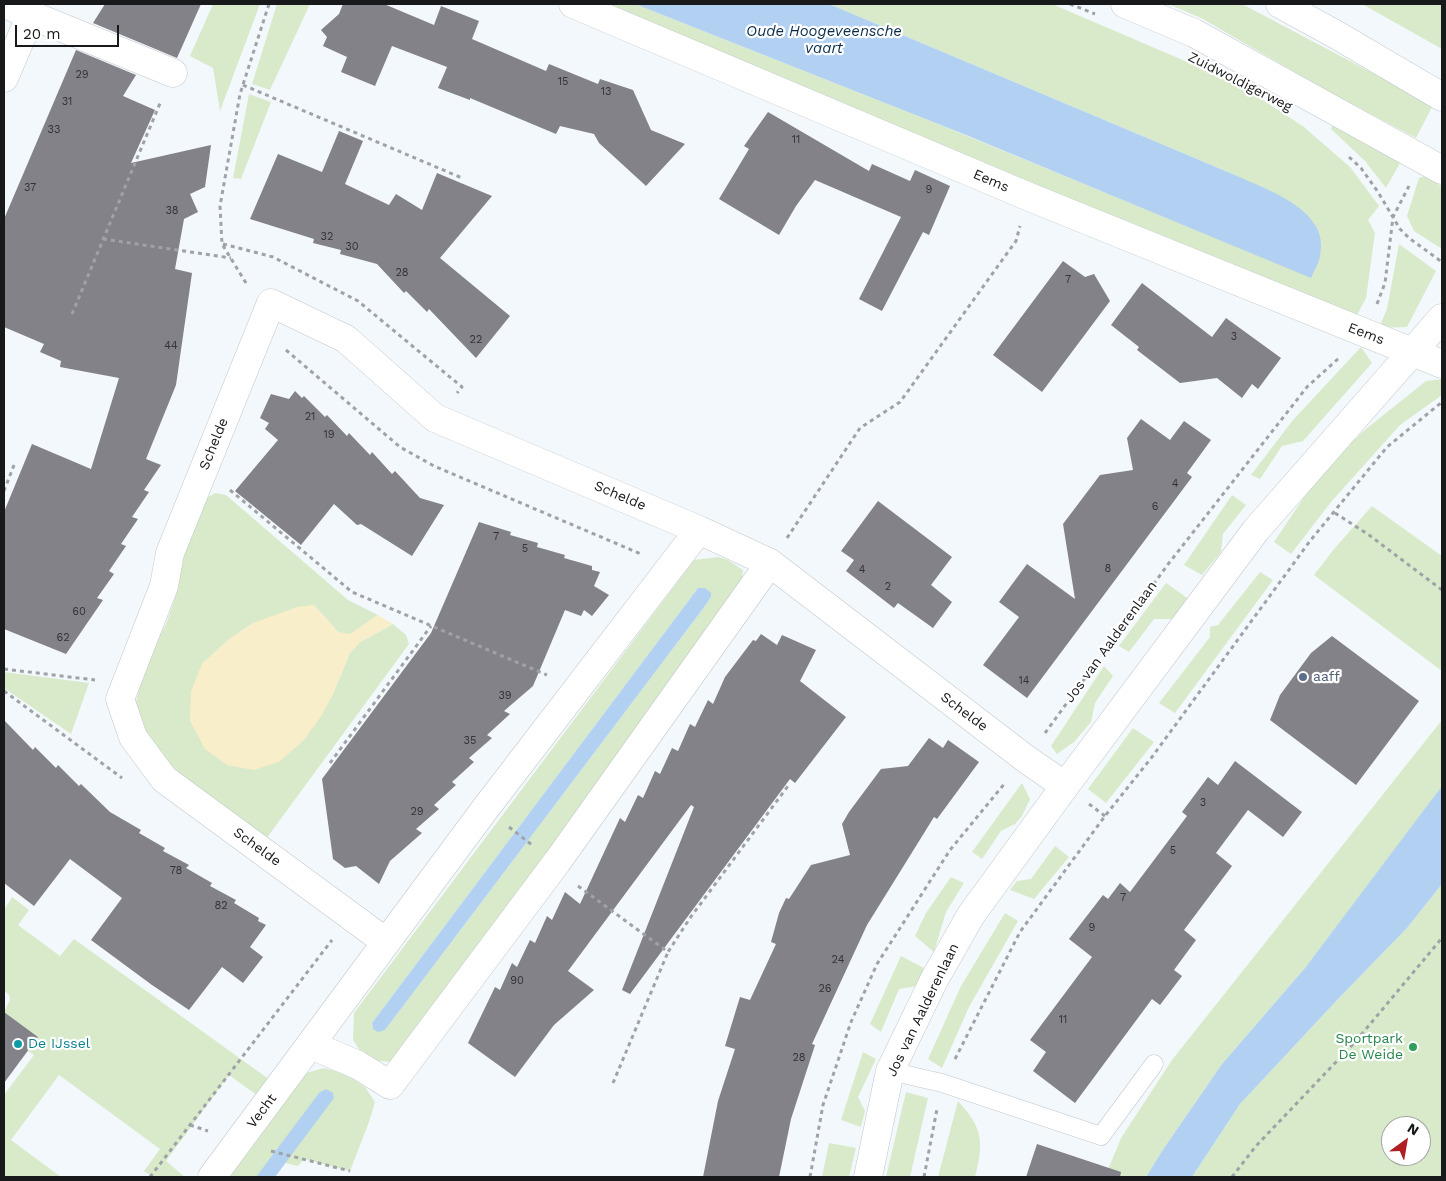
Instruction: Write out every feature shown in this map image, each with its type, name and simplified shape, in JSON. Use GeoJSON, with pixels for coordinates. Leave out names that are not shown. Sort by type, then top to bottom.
{"type":"FeatureCollection","features":[{"type":"Feature","properties":{"kind":"street"},"geometry":{"type":"LineString","coordinates":[[5,4],[173,73]]}},
{"type":"Feature","properties":{"kind":"street","name":"Eems"},"geometry":{"type":"LineString","coordinates":[[573,4],[1027,196],[1442,364]]}},
{"type":"Feature","properties":{"kind":"street","name":"Zuidwoldigerweg"},"geometry":{"type":"LineString","coordinates":[[1125,4],[1194,34],[1433,165]]}},
{"type":"Feature","properties":{"kind":"street"},"geometry":{"type":"LineString","coordinates":[[1280,4],[1442,97]]}},
{"type":"Feature","properties":{"kind":"street"},"geometry":{"type":"LineString","coordinates":[[4,78],[31,15]]}},
{"type":"Feature","properties":{"kind":"street","name":"Schelde"},"geometry":{"type":"LineString","coordinates":[[386,942],[164,779],[133,737],[120,699],[164,586],[170,553],[271,304],[346,339],[435,418],[699,530],[770,564],[1026,759],[1065,786]]}},
{"type":"Feature","properties":{"kind":"street","name":"Jos van Aalderenlaan"},"geometry":{"type":"LineString","coordinates":[[868,1177],[890,1071],[934,980],[971,915],[1256,530],[1442,318]]}},
{"type":"Feature","properties":{"kind":"street"},"geometry":{"type":"LineString","coordinates":[[699,530],[386,942],[312,1045],[358,1065],[390,1085],[553,867],[770,564]]}},
{"type":"Feature","properties":{"kind":"street","name":"Vecht"},"geometry":{"type":"LineString","coordinates":[[212,1177],[312,1045]]}},
{"type":"Feature","properties":{"kind":"lane"},"geometry":{"type":"LineString","coordinates":[[890,1071],[942,1083],[1101,1136],[1154,1064]]}},
{"type":"Feature","properties":{"kind":"path"},"geometry":{"type":"LineString","coordinates":[[269,4],[243,85],[220,206],[222,244],[258,301],[271,304]]}},
{"type":"Feature","properties":{"kind":"path"},"geometry":{"type":"LineString","coordinates":[[1070,4],[1096,15]]}},
{"type":"Feature","properties":{"kind":"path"},"geometry":{"type":"LineString","coordinates":[[72,314],[173,73]]}},
{"type":"Feature","properties":{"kind":"path"},"geometry":{"type":"LineString","coordinates":[[243,85],[462,178]]}},
{"type":"Feature","properties":{"kind":"path"},"geometry":{"type":"LineString","coordinates":[[1347,155],[1361,168],[1400,229],[1409,238],[1442,262]]}},
{"type":"Feature","properties":{"kind":"path","name":"Jos van Aalderenlaan"},"geometry":{"type":"LineString","coordinates":[[810,1177],[823,1105],[851,1022],[877,964],[950,850],[1026,759],[1169,563],[1307,387],[1365,334],[1385,283],[1393,217],[1433,165]]}},
{"type":"Feature","properties":{"kind":"path"},"geometry":{"type":"LineString","coordinates":[[770,564],[860,428],[900,402],[1016,241],[1027,196]]}},
{"type":"Feature","properties":{"kind":"path"},"geometry":{"type":"LineString","coordinates":[[103,239],[231,258]]}},
{"type":"Feature","properties":{"kind":"path"},"geometry":{"type":"LineString","coordinates":[[924,1177],[942,1083],[1020,932],[1105,816],[1152,757],[1310,541],[1387,447],[1442,402]]}},
{"type":"Feature","properties":{"kind":"path"},"geometry":{"type":"LineString","coordinates":[[4,491],[14,465]]}},
{"type":"Feature","properties":{"kind":"path"},"geometry":{"type":"LineString","coordinates":[[205,468],[352,592],[578,688]]}},
{"type":"Feature","properties":{"kind":"path"},"geometry":{"type":"LineString","coordinates":[[1335,512],[1442,590]]}},
{"type":"Feature","properties":{"kind":"path"},"geometry":{"type":"LineString","coordinates":[[330,762],[431,626]]}},
{"type":"Feature","properties":{"kind":"path"},"geometry":{"type":"LineString","coordinates":[[4,669],[126,683]]}},
{"type":"Feature","properties":{"kind":"path"},"geometry":{"type":"LineString","coordinates":[[613,1083],[668,952],[690,918],[788,786]]}},
{"type":"Feature","properties":{"kind":"path"},"geometry":{"type":"LineString","coordinates":[[511,829],[533,845]]}},
{"type":"Feature","properties":{"kind":"path"},"geometry":{"type":"LineString","coordinates":[[553,867],[668,952]]}},
{"type":"Feature","properties":{"kind":"path"},"geometry":{"type":"LineString","coordinates":[[150,1177],[350,916]]}},
{"type":"Feature","properties":{"kind":"path"},"geometry":{"type":"LineString","coordinates":[[1232,1177],[1256,1146],[1356,1041],[1442,938]]}},
{"type":"Feature","properties":{"kind":"path"},"geometry":{"type":"LineString","coordinates":[[272,1151],[350,1171]]}},
{"type":"Feature","properties":{"kind":"green space"},"geometry":{"type":"Polygon","coordinates":[[[213,4],[260,4],[220,111],[213,68],[190,56],[213,4]]]}},
{"type":"Feature","properties":{"kind":"green space"},"geometry":{"type":"Polygon","coordinates":[[[277,4],[310,4],[270,90],[252,84],[277,4]]]}},
{"type":"Feature","properties":{"kind":"green space"},"geometry":{"type":"Polygon","coordinates":[[[578,4],[635,4],[928,120],[1311,277],[1235,175],[829,4],[1052,4],[1185,61],[1249,91],[1304,127],[1350,167],[1379,206],[1368,220],[1375,233],[1366,298],[1356,317],[578,4]]]}},
{"type":"Feature","properties":{"kind":"green space"},"geometry":{"type":"Polygon","coordinates":[[[1168,4],[1242,4],[1433,105],[1416,138],[1331,93],[1201,18],[1168,4]]]}},
{"type":"Feature","properties":{"kind":"green space"},"geometry":{"type":"Polygon","coordinates":[[[1362,4],[1442,4],[1442,49],[1362,4]]]}},
{"type":"Feature","properties":{"kind":"green space"},"geometry":{"type":"Polygon","coordinates":[[[249,94],[271,102],[241,179],[233,178],[249,94]]]}},
{"type":"Feature","properties":{"kind":"green space"},"geometry":{"type":"Polygon","coordinates":[[[1333,123],[1400,163],[1386,188],[1365,161],[1331,129],[1333,123]]]}},
{"type":"Feature","properties":{"kind":"green space"},"geometry":{"type":"Polygon","coordinates":[[[1425,176],[1442,187],[1442,249],[1414,231],[1407,216],[1419,178],[1425,176]]]}},
{"type":"Feature","properties":{"kind":"green space"},"geometry":{"type":"Polygon","coordinates":[[[1399,244],[1436,271],[1407,327],[1379,328],[1387,309],[1399,244]]]}},
{"type":"Feature","properties":{"kind":"green space"},"geometry":{"type":"Polygon","coordinates":[[[1361,347],[1372,363],[1303,441],[1282,446],[1260,479],[1251,475],[1293,420],[1361,347]]]}},
{"type":"Feature","properties":{"kind":"green space"},"geometry":{"type":"Polygon","coordinates":[[[1442,379],[1442,395],[1400,425],[1331,502],[1291,554],[1274,542],[1323,469],[1366,429],[1426,381],[1442,379]]]}},
{"type":"Feature","properties":{"kind":"green space"},"geometry":{"type":"Polygon","coordinates":[[[215,493],[226,495],[348,600],[378,615],[350,635],[338,632],[314,605],[253,623],[228,640],[202,664],[332,696],[350,653],[360,642],[393,624],[406,635],[409,644],[266,839],[183,777],[160,753],[148,736],[136,702],[142,675],[166,624],[176,595],[184,553],[205,499],[215,493]]]}},
{"type":"Feature","properties":{"kind":"green space"},"geometry":{"type":"Polygon","coordinates":[[[1232,495],[1246,505],[1223,534],[1221,552],[1202,575],[1184,565],[1232,495]]]}},
{"type":"Feature","properties":{"kind":"green space"},"geometry":{"type":"Polygon","coordinates":[[[1372,506],[1442,556],[1442,671],[1314,575],[1372,506]]]}},
{"type":"Feature","properties":{"kind":"green space"},"geometry":{"type":"Polygon","coordinates":[[[718,557],[728,560],[743,570],[741,589],[400,1056],[391,1062],[371,1060],[361,1052],[353,1040],[354,1013],[694,560],[718,557]],[[698,588],[372,1023],[373,1029],[385,1030],[711,597],[698,588]]]}},
{"type":"Feature","properties":{"kind":"green space"},"geometry":{"type":"Polygon","coordinates":[[[1260,572],[1273,580],[1175,713],[1159,703],[1210,637],[1210,627],[1218,625],[1260,572]]]}},
{"type":"Feature","properties":{"kind":"green space"},"geometry":{"type":"Polygon","coordinates":[[[1166,583],[1190,600],[1176,619],[1154,619],[1129,652],[1119,646],[1166,583]]]}},
{"type":"Feature","properties":{"kind":"green space"},"geometry":{"type":"Polygon","coordinates":[[[1104,666],[1113,676],[1095,703],[1091,722],[1074,742],[1057,754],[1051,746],[1104,666]]]}},
{"type":"Feature","properties":{"kind":"green space"},"geometry":{"type":"Polygon","coordinates":[[[4,672],[89,683],[71,734],[4,688],[4,672]]]}},
{"type":"Feature","properties":{"kind":"green space"},"geometry":{"type":"Polygon","coordinates":[[[1442,720],[1442,786],[1424,812],[1305,968],[1222,1064],[1146,1177],[1105,1177],[1121,1138],[1172,1060],[1442,720]]]}},
{"type":"Feature","properties":{"kind":"green space"},"geometry":{"type":"Polygon","coordinates":[[[1133,728],[1154,742],[1106,803],[1088,789],[1133,728]]]}},
{"type":"Feature","properties":{"kind":"green space"},"geometry":{"type":"Polygon","coordinates":[[[1022,783],[1030,799],[1022,816],[1015,824],[1001,831],[982,859],[972,852],[1022,783]]]}},
{"type":"Feature","properties":{"kind":"green space"},"geometry":{"type":"Polygon","coordinates":[[[1055,846],[1069,857],[1034,899],[1010,890],[1017,881],[1031,879],[1055,846]]]}},
{"type":"Feature","properties":{"kind":"green space"},"geometry":{"type":"Polygon","coordinates":[[[951,877],[964,883],[946,912],[934,952],[915,936],[926,913],[951,877]]]}},
{"type":"Feature","properties":{"kind":"green space"},"geometry":{"type":"Polygon","coordinates":[[[1442,884],[1442,1177],[1192,1177],[1240,1104],[1407,928],[1442,884]]]}},
{"type":"Feature","properties":{"kind":"green space"},"geometry":{"type":"Polygon","coordinates":[[[12,897],[29,910],[18,925],[60,956],[74,939],[270,1080],[258,1096],[229,1075],[166,1161],[185,1177],[153,1177],[144,1171],[160,1149],[59,1075],[11,1140],[61,1177],[4,1177],[4,1095],[34,1055],[28,1051],[38,1037],[4,1012],[10,1000],[9,995],[4,990],[4,910],[12,897]]]}},
{"type":"Feature","properties":{"kind":"green space"},"geometry":{"type":"Polygon","coordinates":[[[1005,913],[1018,921],[969,1007],[942,1068],[928,1059],[961,986],[1005,913]]]}},
{"type":"Feature","properties":{"kind":"green space"},"geometry":{"type":"Polygon","coordinates":[[[901,956],[924,968],[917,986],[899,989],[881,1032],[870,1024],[901,956]]]}},
{"type":"Feature","properties":{"kind":"green space"},"geometry":{"type":"Polygon","coordinates":[[[863,1052],[876,1059],[858,1097],[865,1111],[861,1127],[841,1120],[863,1052]]]}},
{"type":"Feature","properties":{"kind":"green space"},"geometry":{"type":"Polygon","coordinates":[[[324,1068],[343,1073],[365,1087],[375,1102],[350,1171],[304,1159],[298,1166],[285,1163],[275,1177],[228,1177],[306,1073],[324,1068]]]}},
{"type":"Feature","properties":{"kind":"green space"},"geometry":{"type":"Polygon","coordinates":[[[906,1092],[928,1098],[910,1177],[886,1177],[906,1092]]]}},
{"type":"Feature","properties":{"kind":"green space"},"geometry":{"type":"Polygon","coordinates":[[[958,1101],[972,1119],[979,1136],[980,1154],[975,1177],[938,1177],[958,1101]]]}},
{"type":"Feature","properties":{"kind":"green space"},"geometry":{"type":"Polygon","coordinates":[[[829,1143],[856,1148],[849,1177],[822,1177],[829,1143]]]}},
{"type":"Feature","properties":{"kind":"sand"},"geometry":{"type":"Polygon","coordinates":[[[314,605],[338,632],[350,634],[378,615],[393,624],[360,642],[350,653],[322,715],[304,740],[279,762],[254,770],[227,765],[205,749],[190,721],[191,691],[202,664],[228,640],[253,623],[297,607],[314,605]]]}},
{"type":"Feature","properties":{"kind":"water","name":"Oude Hoogeveensche vaart"},"geometry":{"type":"Polygon","coordinates":[[[635,4],[829,4],[1279,195],[1306,214],[1316,226],[1321,240],[1319,261],[1311,278],[966,135],[635,4]]]}},
{"type":"Feature","properties":{"kind":"water"},"geometry":{"type":"Polygon","coordinates":[[[698,588],[705,588],[711,593],[711,597],[702,610],[385,1030],[378,1032],[373,1029],[372,1023],[698,588]]]}},
{"type":"Feature","properties":{"kind":"water"},"geometry":{"type":"Polygon","coordinates":[[[1442,786],[1442,884],[1407,928],[1240,1104],[1192,1177],[1146,1177],[1222,1064],[1305,968],[1442,786]]]}},
{"type":"Feature","properties":{"kind":"water"},"geometry":{"type":"Polygon","coordinates":[[[326,1089],[333,1093],[334,1098],[275,1177],[256,1177],[319,1093],[326,1089]]]}},
{"type":"Feature","properties":{"kind":"building"},"geometry":{"type":"Polygon","coordinates":[[[105,4],[201,4],[177,58],[93,23],[105,4]]]}},
{"type":"Feature","properties":{"kind":"building"},"geometry":{"type":"Polygon","coordinates":[[[343,4],[384,4],[434,25],[441,6],[479,21],[472,39],[546,71],[549,64],[598,84],[600,79],[633,90],[651,130],[685,144],[646,186],[599,143],[594,134],[560,126],[556,134],[470,98],[470,100],[438,88],[447,67],[392,46],[375,86],[341,72],[347,57],[323,46],[327,37],[321,30],[339,14],[343,4]]]}},
{"type":"Feature","properties":{"kind":"building"},"geometry":{"type":"Polygon","coordinates":[[[76,50],[136,75],[123,96],[155,110],[131,163],[211,145],[205,187],[190,194],[198,212],[184,219],[175,269],[192,273],[176,385],[146,459],[161,465],[144,490],[149,492],[132,517],[138,519],[121,544],[126,546],[109,571],[114,574],[97,598],[103,600],[66,654],[4,629],[4,512],[32,444],[91,469],[119,378],[60,367],[61,361],[40,352],[44,344],[4,327],[4,219],[76,50]]]}},
{"type":"Feature","properties":{"kind":"building"},"geometry":{"type":"Polygon","coordinates":[[[768,112],[869,171],[872,164],[910,181],[915,170],[950,186],[929,235],[923,232],[882,311],[859,299],[901,217],[815,180],[796,206],[779,235],[719,199],[749,149],[744,146],[768,112]]]}},
{"type":"Feature","properties":{"kind":"building"},"geometry":{"type":"Polygon","coordinates":[[[339,131],[363,141],[345,184],[389,205],[396,194],[422,210],[437,173],[492,196],[440,258],[510,316],[476,358],[429,309],[427,312],[406,291],[404,293],[377,264],[340,254],[341,250],[313,243],[314,239],[250,219],[278,154],[322,172],[339,131]]]}},
{"type":"Feature","properties":{"kind":"building"},"geometry":{"type":"Polygon","coordinates":[[[1063,261],[1085,277],[1094,274],[1110,301],[1042,392],[993,355],[1063,261]]]}},
{"type":"Feature","properties":{"kind":"building"},"geometry":{"type":"Polygon","coordinates":[[[1142,283],[1212,337],[1226,318],[1281,358],[1258,389],[1252,384],[1242,398],[1217,378],[1180,383],[1137,350],[1139,347],[1111,325],[1142,283]]]}},
{"type":"Feature","properties":{"kind":"building"},"geometry":{"type":"Polygon","coordinates":[[[295,391],[302,398],[304,396],[325,417],[327,415],[347,436],[349,433],[370,455],[372,452],[392,474],[395,471],[420,498],[444,505],[412,556],[361,524],[357,525],[334,504],[301,545],[235,491],[278,440],[265,429],[269,423],[260,418],[271,394],[289,399],[295,391]]]}},
{"type":"Feature","properties":{"kind":"building"},"geometry":{"type":"Polygon","coordinates":[[[1141,419],[1170,440],[1184,421],[1211,440],[1187,473],[1192,477],[1027,698],[983,665],[1019,617],[999,602],[1027,564],[1075,599],[1063,524],[1100,475],[1133,470],[1127,438],[1141,419]]]}},
{"type":"Feature","properties":{"kind":"building"},"geometry":{"type":"Polygon","coordinates":[[[878,501],[952,557],[931,585],[952,602],[933,628],[898,603],[894,608],[846,571],[854,560],[841,551],[878,501]]]}},
{"type":"Feature","properties":{"kind":"building"},"geometry":{"type":"Polygon","coordinates":[[[479,522],[511,532],[510,535],[538,543],[537,547],[565,555],[564,558],[592,566],[592,570],[600,572],[594,586],[609,595],[592,616],[584,610],[581,616],[565,610],[533,686],[504,711],[510,714],[487,735],[492,738],[469,758],[474,762],[452,782],[456,785],[434,805],[439,809],[416,829],[422,833],[390,861],[379,884],[356,866],[345,868],[333,859],[322,779],[431,633],[479,522]]]}},
{"type":"Feature","properties":{"kind":"building"},"geometry":{"type":"Polygon","coordinates":[[[761,634],[777,645],[782,635],[816,650],[800,681],[846,717],[795,783],[790,779],[630,994],[622,990],[694,807],[691,805],[568,971],[594,990],[554,1025],[515,1077],[468,1043],[495,987],[500,990],[512,963],[517,967],[530,940],[535,943],[547,916],[552,920],[565,892],[580,904],[620,818],[625,822],[638,795],[643,798],[655,771],[660,774],[672,748],[678,751],[690,724],[695,727],[708,700],[713,704],[725,677],[753,640],[756,641],[761,634]]]}},
{"type":"Feature","properties":{"kind":"building"},"geometry":{"type":"Polygon","coordinates":[[[1332,636],[1419,701],[1356,785],[1270,720],[1280,695],[1311,653],[1332,636]]]}},
{"type":"Feature","properties":{"kind":"building"},"geometry":{"type":"Polygon","coordinates":[[[4,720],[33,750],[35,747],[56,768],[58,765],[110,812],[141,830],[139,833],[165,848],[163,851],[189,865],[186,868],[212,883],[210,886],[236,900],[234,903],[259,918],[258,921],[266,925],[250,947],[263,957],[243,983],[222,967],[189,1010],[152,985],[91,940],[122,898],[70,859],[34,906],[4,883],[4,720]]]}},
{"type":"Feature","properties":{"kind":"building"},"geometry":{"type":"Polygon","coordinates":[[[929,738],[943,748],[948,740],[979,762],[937,819],[934,817],[867,925],[812,1044],[815,1045],[791,1119],[779,1177],[703,1177],[718,1101],[735,1049],[725,1046],[740,997],[750,1000],[776,944],[771,942],[779,913],[786,898],[789,899],[811,865],[850,855],[842,824],[849,812],[881,769],[908,766],[929,738]]]}},
{"type":"Feature","properties":{"kind":"building"},"geometry":{"type":"Polygon","coordinates":[[[1235,761],[1302,812],[1283,837],[1248,810],[1216,853],[1232,866],[1184,930],[1196,940],[1174,970],[1182,976],[1160,1005],[1152,999],[1075,1103],[1033,1071],[1046,1052],[1030,1040],[1092,957],[1069,939],[1103,895],[1108,899],[1120,883],[1130,892],[1187,816],[1182,812],[1208,777],[1218,785],[1235,761]]]}},
{"type":"Feature","properties":{"kind":"building","name":"De IJssel"},"geometry":{"type":"Polygon","coordinates":[[[4,1012],[38,1037],[4,1083],[4,1012]]]}},
{"type":"Feature","properties":{"kind":"building"},"geometry":{"type":"Polygon","coordinates":[[[1037,1144],[1121,1172],[1120,1177],[1026,1177],[1037,1144]]]}},
{"type":"Feature","properties":{"kind":"place","name":"aaff"},"geometry":{"type":"Point","coordinates":[1303,677]}},
{"type":"Feature","properties":{"kind":"place","name":"De IJssel"},"geometry":{"type":"Point","coordinates":[18,1044]}},
{"type":"Feature","properties":{"kind":"place","name":"Sportpark De Weide"},"geometry":{"type":"Point","coordinates":[1413,1047]}}]}
